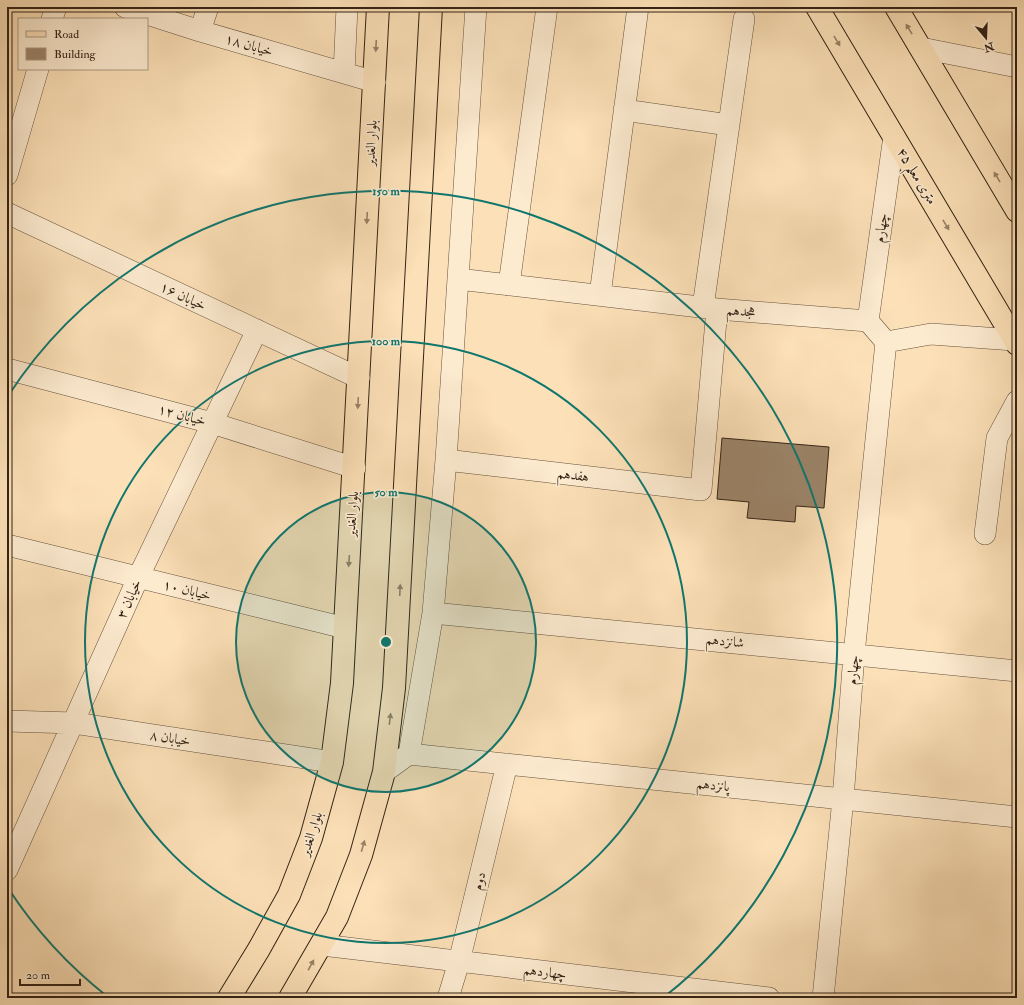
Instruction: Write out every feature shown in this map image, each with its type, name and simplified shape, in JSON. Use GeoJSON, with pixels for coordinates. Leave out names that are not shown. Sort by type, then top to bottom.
{"type":"FeatureCollection","features":[{"type":"Feature","properties":{"kind":"main road","name":"بلوار الغدیر"},"geometry":{"type":"LineString","coordinates":[[229,998],[260,949],[289,895],[311,838],[332,762],[342,683],[355,468],[378,7]]}},
{"type":"Feature","properties":{"kind":"main road"},"geometry":{"type":"LineString","coordinates":[[290,998],[322,945],[336,917],[361,855],[384,772],[394,688],[431,7]]}},
{"type":"Feature","properties":{"kind":"main road","name":"۴۵ متری معلم"},"geometry":{"type":"LineString","coordinates":[[817,7],[1016,342]]}},
{"type":"Feature","properties":{"kind":"main road"},"geometry":{"type":"LineString","coordinates":[[896,7],[1017,211]]}},
{"type":"Feature","properties":{"kind":"street"},"geometry":{"type":"LineString","coordinates":[[52,18],[56,7]]}},
{"type":"Feature","properties":{"kind":"street","name":"خیابان ۱۸"},"geometry":{"type":"LineString","coordinates":[[125,7],[200,31],[375,82]]}},
{"type":"Feature","properties":{"kind":"street"},"geometry":{"type":"LineString","coordinates":[[200,31],[208,7]]}},
{"type":"Feature","properties":{"kind":"street"},"geometry":{"type":"LineString","coordinates":[[344,73],[347,7]]}},
{"type":"Feature","properties":{"kind":"street"},"geometry":{"type":"LineString","coordinates":[[384,772],[409,754],[433,613],[446,460],[476,7]]}},
{"type":"Feature","properties":{"kind":"street"},"geometry":{"type":"LineString","coordinates":[[509,285],[547,7]]}},
{"type":"Feature","properties":{"kind":"street"},"geometry":{"type":"LineString","coordinates":[[600,295],[638,7]]}},
{"type":"Feature","properties":{"kind":"street"},"geometry":{"type":"LineString","coordinates":[[710,308],[729,125],[744,19]]}},
{"type":"Feature","properties":{"kind":"street"},"geometry":{"type":"LineString","coordinates":[[921,48],[1017,67]]}},
{"type":"Feature","properties":{"kind":"street"},"geometry":{"type":"LineString","coordinates":[[7,175],[38,70]]}},
{"type":"Feature","properties":{"kind":"street"},"geometry":{"type":"LineString","coordinates":[[624,110],[729,125]]}},
{"type":"Feature","properties":{"kind":"street","name":"چهارم"},"geometry":{"type":"LineString","coordinates":[[868,321],[894,136]]}},
{"type":"Feature","properties":{"kind":"street","name":"خیابان ۱۶"},"geometry":{"type":"LineString","coordinates":[[7,213],[359,378]]}},
{"type":"Feature","properties":{"kind":"street","name":"هجدهم"},"geometry":{"type":"LineString","coordinates":[[458,279],[710,308],[868,321]]}},
{"type":"Feature","properties":{"kind":"street","name":"هفدهم"},"geometry":{"type":"LineString","coordinates":[[446,460],[701,490],[710,308]]}},
{"type":"Feature","properties":{"kind":"street"},"geometry":{"type":"LineString","coordinates":[[868,321],[886,342],[931,334],[1016,342]]}},
{"type":"Feature","properties":{"kind":"street","name":"خیابان ۳"},"geometry":{"type":"LineString","coordinates":[[7,870],[138,578],[257,330]]}},
{"type":"Feature","properties":{"kind":"street","name":"چهارم"},"geometry":{"type":"LineString","coordinates":[[824,998],[843,799],[854,654],[886,342]]}},
{"type":"Feature","properties":{"kind":"street","name":"خیابان ۱۲"},"geometry":{"type":"LineString","coordinates":[[7,369],[212,423],[355,468]]}},
{"type":"Feature","properties":{"kind":"street"},"geometry":{"type":"LineString","coordinates":[[985,534],[997,438],[1017,401]]}},
{"type":"Feature","properties":{"kind":"street","name":"خیابان ۱۰"},"geometry":{"type":"LineString","coordinates":[[7,545],[345,628]]}},
{"type":"Feature","properties":{"kind":"street","name":"شانزدهم"},"geometry":{"type":"LineString","coordinates":[[433,613],[854,654],[1017,672]]}},
{"type":"Feature","properties":{"kind":"street","name":"خیابان ۸"},"geometry":{"type":"LineString","coordinates":[[7,721],[74,723],[332,762]]}},
{"type":"Feature","properties":{"kind":"street","name":"پانزدهم"},"geometry":{"type":"LineString","coordinates":[[409,754],[1017,816]]}},
{"type":"Feature","properties":{"kind":"street","name":"دوم"},"geometry":{"type":"LineString","coordinates":[[448,998],[459,962],[507,764]]}},
{"type":"Feature","properties":{"kind":"street","name":"چهاردهم"},"geometry":{"type":"LineString","coordinates":[[322,945],[459,962],[633,990],[769,998]]}},
{"type":"Feature","properties":{"kind":"building"},"geometry":{"type":"Polygon","coordinates":[[[722,438],[829,447],[824,508],[796,506],[795,522],[747,518],[749,502],[717,499],[722,438]]]}}]}
